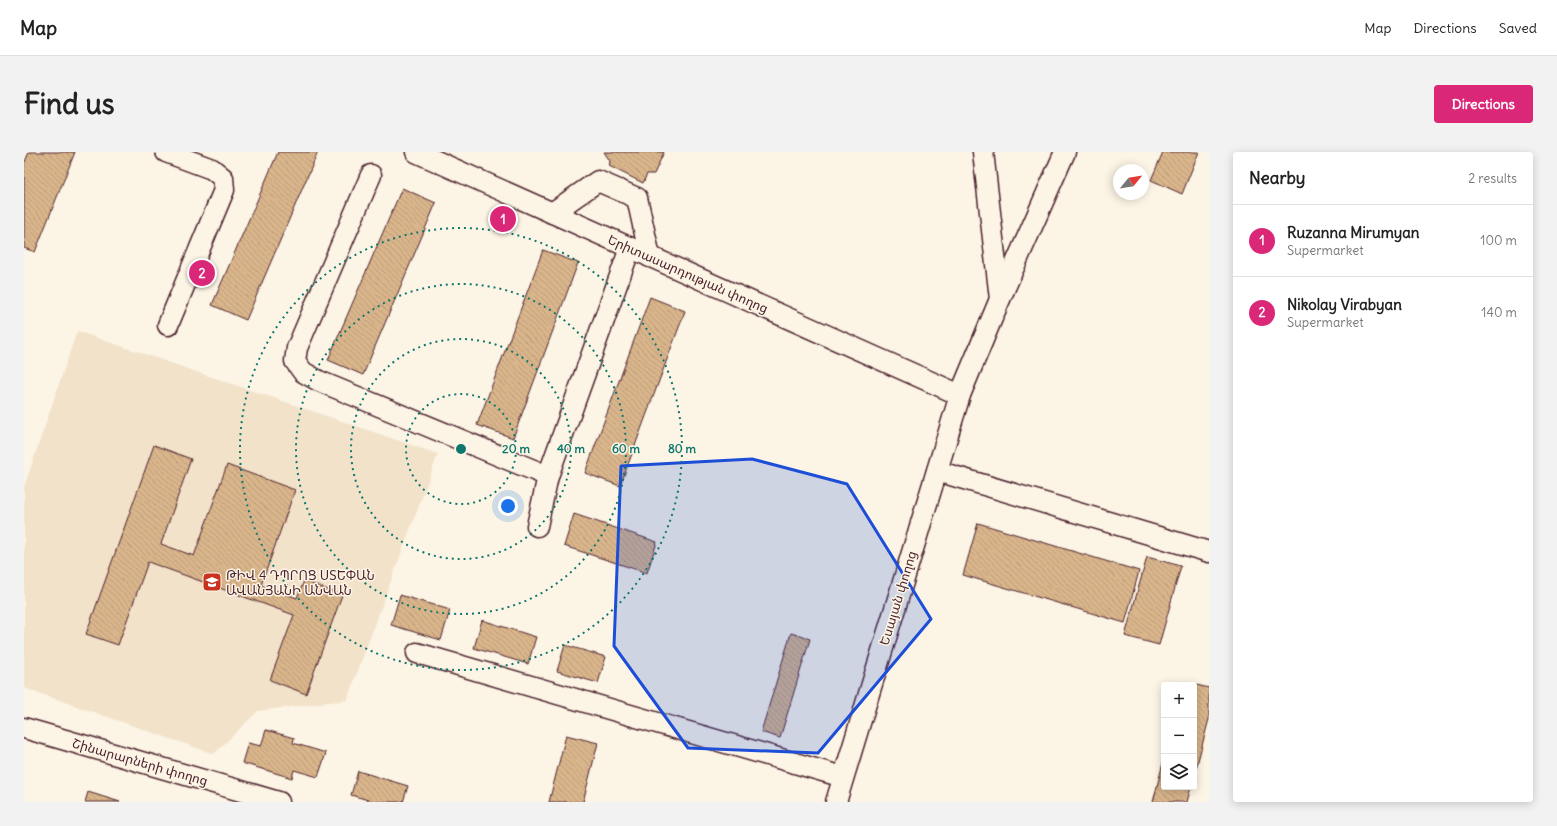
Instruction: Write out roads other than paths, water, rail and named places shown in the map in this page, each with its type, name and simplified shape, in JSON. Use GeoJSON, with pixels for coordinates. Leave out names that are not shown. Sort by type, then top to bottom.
{"type":"FeatureCollection","features":[{"type":"Feature","properties":{"kind":"street"},"geometry":{"type":"LineString","coordinates":[[166,152],[212,169],[222,178],[224,190],[168,326]]}},
{"type":"Feature","properties":{"kind":"street","name":"Երիտասարդության փողոց"},"geometry":{"type":"LineString","coordinates":[[416,152],[960,395]]}},
{"type":"Feature","properties":{"kind":"street"},"geometry":{"type":"LineString","coordinates":[[983,152],[1000,299]]}},
{"type":"Feature","properties":{"kind":"street","name":"Եսայան փողոց"},"geometry":{"type":"LineString","coordinates":[[836,802],[960,395],[1000,299],[1065,152]]}},
{"type":"Feature","properties":{"kind":"street"},"geometry":{"type":"LineString","coordinates":[[371,175],[297,348],[294,361],[303,372],[319,381],[548,476]]}},
{"type":"Feature","properties":{"kind":"street"},"geometry":{"type":"LineString","coordinates":[[552,213],[598,182],[637,198],[650,257]]}},
{"type":"Feature","properties":{"kind":"street"},"geometry":{"type":"LineString","coordinates":[[537,526],[548,476],[630,248]]}},
{"type":"Feature","properties":{"kind":"street"},"geometry":{"type":"LineString","coordinates":[[937,471],[1209,552]]}},
{"type":"Feature","properties":{"kind":"street"},"geometry":{"type":"LineString","coordinates":[[417,654],[843,777]]}},
{"type":"Feature","properties":{"kind":"street","name":"Շինարարների փողոց"},"geometry":{"type":"LineString","coordinates":[[24,728],[278,802]]}},
{"type":"Feature","properties":{"kind":"place","name":"Ruzanna Mirumyan"},"geometry":{"type":"Point","coordinates":[503,219]}},
{"type":"Feature","properties":{"kind":"place","name":"Nikolay Virabyan"},"geometry":{"type":"Point","coordinates":[202,273]}},
{"type":"Feature","properties":{"kind":"place","name":"ԹԻՎ 4 ԴՊՐՈՑ ՍՏԵՓԱՆ ԱՎԱՆՅԱՆԻ ԱՆՎԱՆ"},"geometry":{"type":"Point","coordinates":[212,582]}}]}
